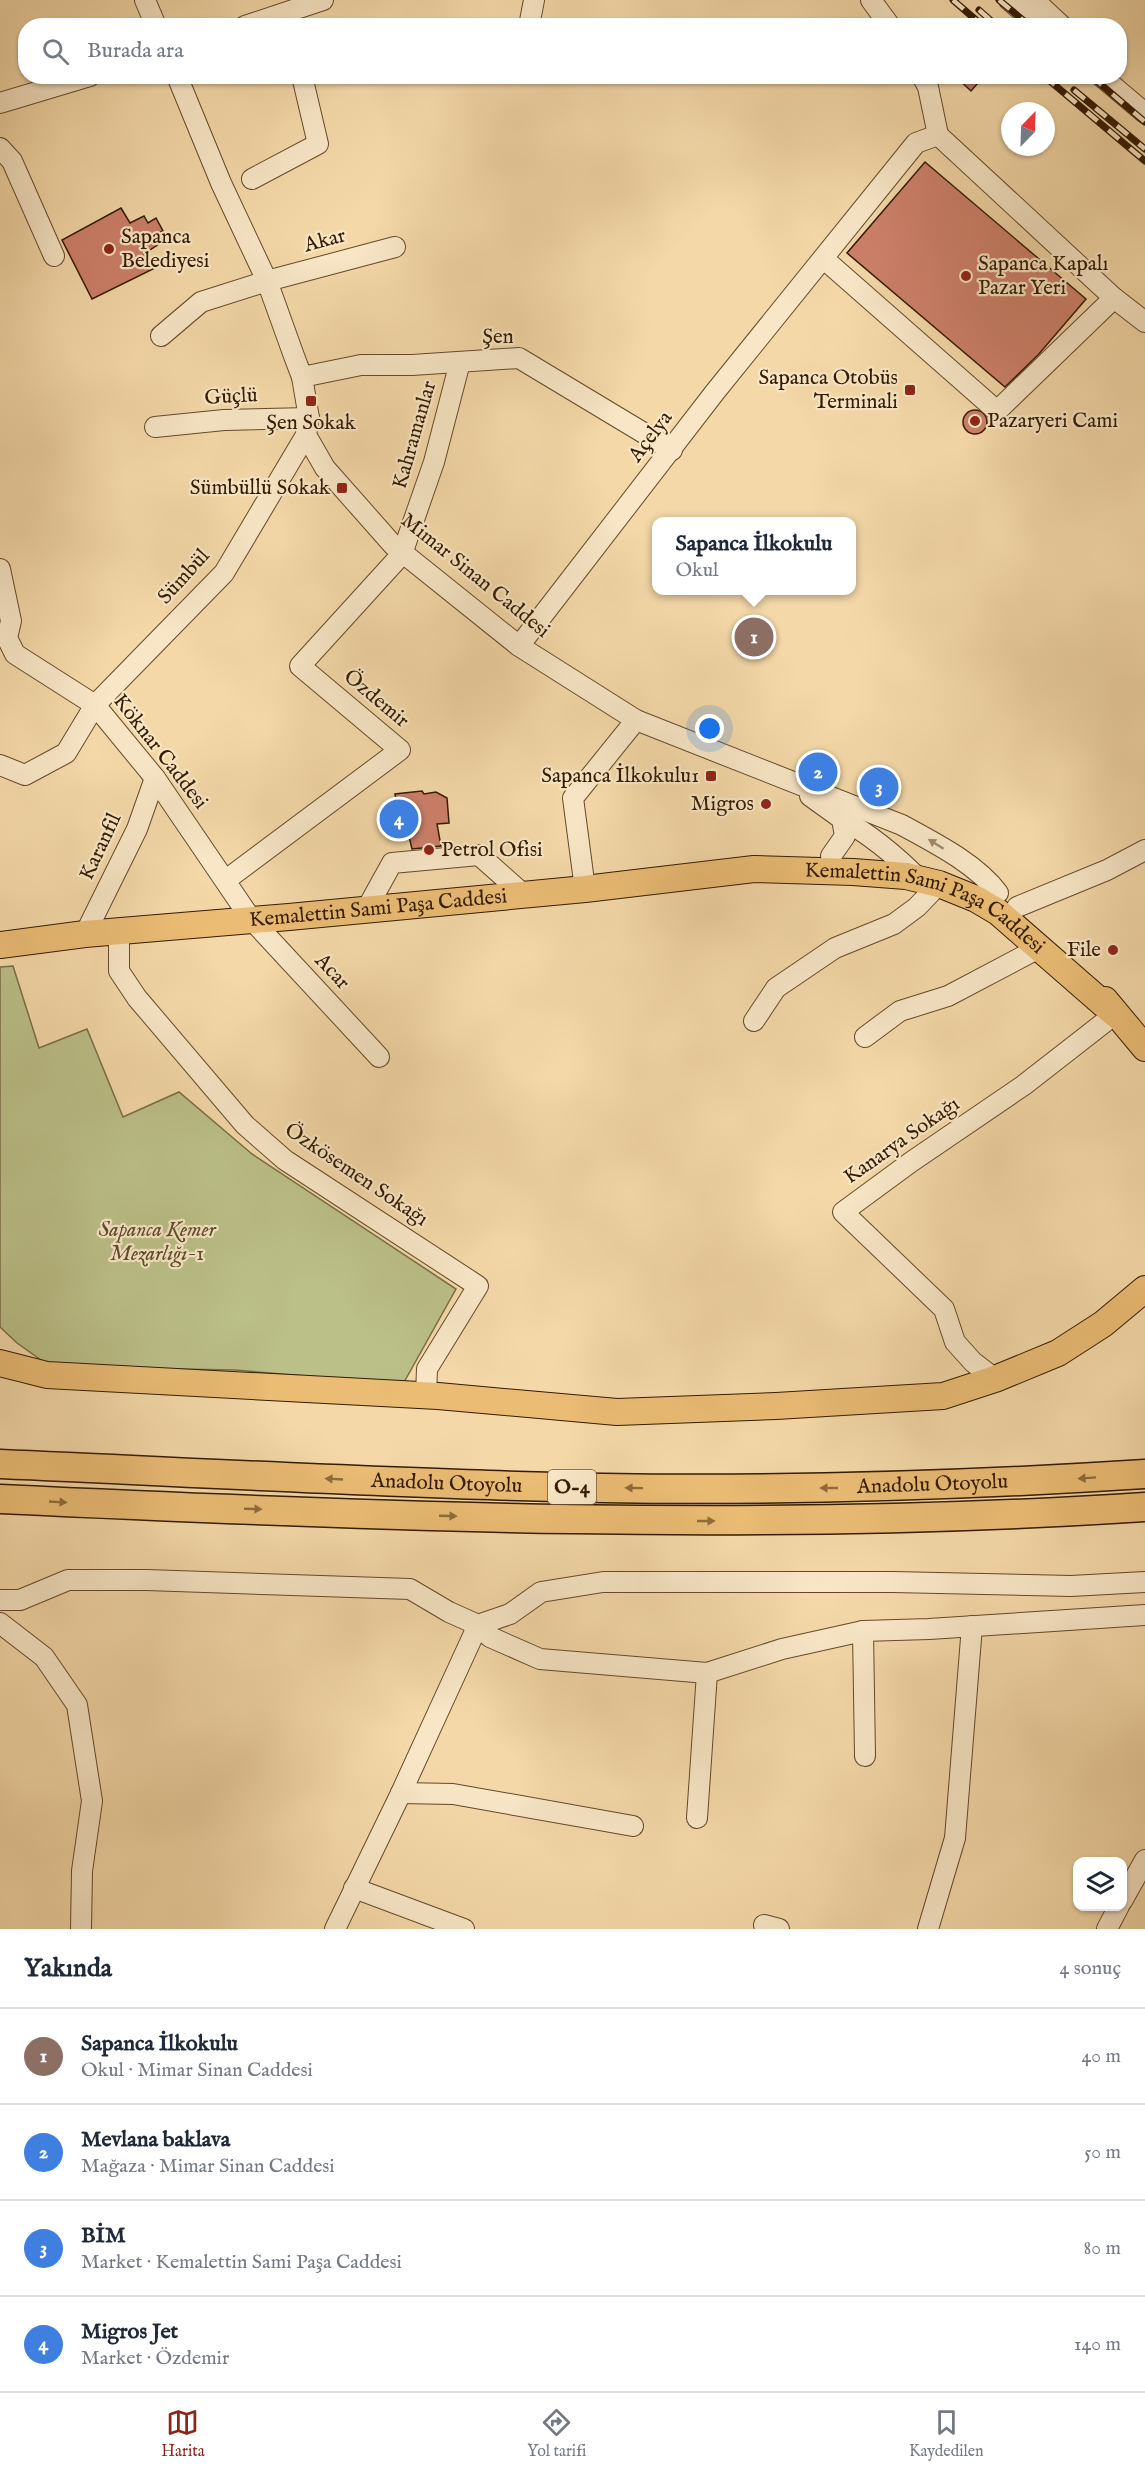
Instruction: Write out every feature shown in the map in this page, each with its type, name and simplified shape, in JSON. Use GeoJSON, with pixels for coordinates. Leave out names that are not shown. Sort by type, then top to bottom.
{"type":"FeatureCollection","features":[{"type":"Feature","properties":{"kind":"highway","name":"Anadolu Otoyolu"},"geometry":{"type":"LineString","coordinates":[[0,1464],[491,1486],[683,1488],[853,1488],[1042,1481],[1145,1474]]}},
{"type":"Feature","properties":{"kind":"highway","name":"Anadolu Otoyolu"},"geometry":{"type":"LineString","coordinates":[[0,1499],[479,1517],[683,1521],[853,1520],[1043,1514],[1145,1507]]}},
{"type":"Feature","properties":{"kind":"main road","name":"Kemalettin Sami Paşa Caddesi"},"geometry":{"type":"LineString","coordinates":[[754,869],[786,860],[831,856],[889,866],[976,899],[998,912],[1114,1014]]}},
{"type":"Feature","properties":{"kind":"main road","name":"Kemalettin Sami Paşa Caddesi"},"geometry":{"type":"LineString","coordinates":[[0,945],[85,934],[585,889],[754,869],[938,865],[1008,900],[1089,978],[1114,1014]]}},
{"type":"Feature","properties":{"kind":"main road"},"geometry":{"type":"LineString","coordinates":[[1114,1014],[1145,1048]]}},
{"type":"Feature","properties":{"kind":"main road"},"geometry":{"type":"LineString","coordinates":[[0,1363],[47,1375],[426,1395],[617,1412],[944,1396],[995,1379],[1058,1353],[1103,1324],[1145,1289]]}},
{"type":"Feature","properties":{"kind":"street"},"geometry":{"type":"LineString","coordinates":[[145,0],[153,18]]}},
{"type":"Feature","properties":{"kind":"street"},"geometry":{"type":"LineString","coordinates":[[271,18],[323,0]]}},
{"type":"Feature","properties":{"kind":"street"},"geometry":{"type":"LineString","coordinates":[[531,18],[534,0]]}},
{"type":"Feature","properties":{"kind":"street"},"geometry":{"type":"LineString","coordinates":[[871,0],[885,18]]}},
{"type":"Feature","properties":{"kind":"street"},"geometry":{"type":"LineString","coordinates":[[1009,0],[1030,18]]}},
{"type":"Feature","properties":{"kind":"street"},"geometry":{"type":"LineString","coordinates":[[1034,0],[1053,18]]}},
{"type":"Feature","properties":{"kind":"street"},"geometry":{"type":"LineString","coordinates":[[0,103],[63,84]]}},
{"type":"Feature","properties":{"kind":"street","name":"Mimar Sinan Caddesi"},"geometry":{"type":"LineString","coordinates":[[180,84],[217,173],[267,281],[302,377],[308,427],[325,468],[402,554],[519,646],[636,720],[765,772]]}},
{"type":"Feature","properties":{"kind":"street"},"geometry":{"type":"LineString","coordinates":[[252,179],[318,144],[304,84]]}},
{"type":"Feature","properties":{"kind":"street"},"geometry":{"type":"LineString","coordinates":[[926,84],[938,135],[1114,298],[1145,322]]}},
{"type":"Feature","properties":{"kind":"street"},"geometry":{"type":"LineString","coordinates":[[1111,84],[1145,113]]}},
{"type":"Feature","properties":{"kind":"street","name":"Açelya"},"geometry":{"type":"LineString","coordinates":[[519,646],[715,392],[916,143],[938,135]]}},
{"type":"Feature","properties":{"kind":"street"},"geometry":{"type":"LineString","coordinates":[[0,148],[12,161],[54,256]]}},
{"type":"Feature","properties":{"kind":"street","name":"Akar"},"geometry":{"type":"LineString","coordinates":[[161,336],[201,302],[267,281],[395,247]]}},
{"type":"Feature","properties":{"kind":"street"},"geometry":{"type":"LineString","coordinates":[[824,259],[997,411],[1114,298]]}},
{"type":"Feature","properties":{"kind":"street","name":"Şen"},"geometry":{"type":"LineString","coordinates":[[302,377],[361,365],[519,358],[672,450]]}},
{"type":"Feature","properties":{"kind":"street","name":"Kahramanlar"},"geometry":{"type":"LineString","coordinates":[[402,554],[435,462],[460,362]]}},
{"type":"Feature","properties":{"kind":"street","name":"Güçlü"},"geometry":{"type":"LineString","coordinates":[[155,427],[224,420],[308,427]]}},
{"type":"Feature","properties":{"kind":"street","name":"Sümbül"},"geometry":{"type":"LineString","coordinates":[[0,765],[25,775],[66,753],[95,705],[224,573],[308,427]]}},
{"type":"Feature","properties":{"kind":"street","name":"Özdemir"},"geometry":{"type":"LineString","coordinates":[[226,880],[400,750],[300,666],[402,554]]}},
{"type":"Feature","properties":{"kind":"street","name":"Köknar Caddesi"},"geometry":{"type":"LineString","coordinates":[[0,569],[10,621],[3,644],[95,705],[155,778],[251,919]]}},
{"type":"Feature","properties":{"kind":"street"},"geometry":{"type":"LineString","coordinates":[[585,889],[573,798],[636,720]]}},
{"type":"Feature","properties":{"kind":"street"},"geometry":{"type":"LineString","coordinates":[[765,772],[812,798],[865,832],[889,866]]}},
{"type":"Feature","properties":{"kind":"street"},"geometry":{"type":"LineString","coordinates":[[765,772],[891,821],[937,843],[990,882],[1008,900],[1107,870],[1145,850]]}},
{"type":"Feature","properties":{"kind":"street","name":"Karanfil"},"geometry":{"type":"LineString","coordinates":[[85,934],[137,829],[155,778]]}},
{"type":"Feature","properties":{"kind":"street"},"geometry":{"type":"LineString","coordinates":[[831,856],[845,836],[842,819]]}},
{"type":"Feature","properties":{"kind":"street"},"geometry":{"type":"LineString","coordinates":[[889,866],[901,837],[891,821]]}},
{"type":"Feature","properties":{"kind":"street"},"geometry":{"type":"LineString","coordinates":[[366,910],[392,863],[479,855],[523,894]]}},
{"type":"Feature","properties":{"kind":"street"},"geometry":{"type":"LineString","coordinates":[[754,1021],[776,988],[783,983],[835,948],[894,924],[917,907],[929,881]]}},
{"type":"Feature","properties":{"kind":"street","name":"Acar"},"geometry":{"type":"LineString","coordinates":[[251,919],[379,1057]]}},
{"type":"Feature","properties":{"kind":"street","name":"Özkösemen Sokağı"},"geometry":{"type":"LineString","coordinates":[[119,931],[119,971],[137,998],[245,1125],[285,1160],[478,1286],[427,1369],[426,1395]]}},
{"type":"Feature","properties":{"kind":"street"},"geometry":{"type":"LineString","coordinates":[[865,1037],[900,1011],[948,996],[1039,948]]}},
{"type":"Feature","properties":{"kind":"street","name":"Kanarya Sokağı"},"geometry":{"type":"LineString","coordinates":[[995,1379],[973,1362],[955,1342],[944,1309],[843,1212],[911,1162],[1024,1086],[1114,1014]]}},
{"type":"Feature","properties":{"kind":"street"},"geometry":{"type":"LineString","coordinates":[[0,1600],[20,1600],[68,1580],[146,1580],[410,1589],[449,1612],[478,1625],[490,1637],[540,1659],[707,1673],[782,1649],[863,1631],[1145,1615]]}},
{"type":"Feature","properties":{"kind":"street"},"geometry":{"type":"LineString","coordinates":[[334,1929],[401,1793],[478,1625],[510,1614],[541,1592],[603,1582],[881,1582],[1071,1586],[1145,1582]]}},
{"type":"Feature","properties":{"kind":"street"},"geometry":{"type":"LineString","coordinates":[[0,1623],[44,1657],[77,1705],[92,1801],[82,1872],[81,1929]]}},
{"type":"Feature","properties":{"kind":"street"},"geometry":{"type":"LineString","coordinates":[[928,1929],[955,1838],[972,1626]]}},
{"type":"Feature","properties":{"kind":"street"},"geometry":{"type":"LineString","coordinates":[[863,1631],[865,1756]]}},
{"type":"Feature","properties":{"kind":"street"},"geometry":{"type":"LineString","coordinates":[[698,1818],[707,1673]]}},
{"type":"Feature","properties":{"kind":"street"},"geometry":{"type":"LineString","coordinates":[[401,1793],[453,1794],[633,1826]]}},
{"type":"Feature","properties":{"kind":"street"},"geometry":{"type":"LineString","coordinates":[[1127,1892],[1145,1860]]}},
{"type":"Feature","properties":{"kind":"street"},"geometry":{"type":"LineString","coordinates":[[354,1888],[464,1929]]}},
{"type":"Feature","properties":{"kind":"street"},"geometry":{"type":"LineString","coordinates":[[1107,1929],[1116,1911]]}},
{"type":"Feature","properties":{"kind":"green space","name":"Sapanca Kemer Mezarlığı-1"},"geometry":{"type":"Polygon","coordinates":[[[13,966],[39,1048],[87,1029],[123,1117],[179,1092],[252,1154],[456,1289],[403,1384],[234,1370],[51,1367],[17,1343],[0,1327],[0,967],[13,966]]]}},
{"type":"Feature","properties":{"kind":"building"},"geometry":{"type":"Polygon","coordinates":[[[964,84],[977,84],[971,91],[964,84]]]}},
{"type":"Feature","properties":{"kind":"building","name":"Sapanca Kapalı Pazar Yeri"},"geometry":{"type":"Polygon","coordinates":[[[925,162],[1086,299],[1038,355],[1005,387],[847,253],[925,162]]]}},
{"type":"Feature","properties":{"kind":"building","name":"Sapanca Belediyesi"},"geometry":{"type":"Polygon","coordinates":[[[121,208],[130,223],[144,216],[148,223],[156,218],[163,231],[154,235],[159,244],[144,254],[153,269],[92,299],[62,240],[121,208]]]}},
{"type":"Feature","properties":{"kind":"building","name":"Pazaryeri Cami"},"geometry":{"type":"Polygon","coordinates":[[[975,410],[983,414],[987,422],[983,430],[975,434],[967,430],[963,422],[967,414],[975,410]]]}},
{"type":"Feature","properties":{"kind":"building"},"geometry":{"type":"Polygon","coordinates":[[[422,791],[424,794],[436,792],[447,798],[449,823],[437,824],[441,846],[412,849],[407,828],[382,831],[379,812],[397,809],[395,794],[422,791]]]}},
{"type":"Feature","properties":{"kind":"railway"},"geometry":{"type":"LineString","coordinates":[[953,0],[974,18]]}},
{"type":"Feature","properties":{"kind":"railway"},"geometry":{"type":"LineString","coordinates":[[999,0],[1020,18]]}},
{"type":"Feature","properties":{"kind":"railway"},"geometry":{"type":"LineString","coordinates":[[979,10],[988,18]]}},
{"type":"Feature","properties":{"kind":"railway"},"geometry":{"type":"LineString","coordinates":[[1054,84],[1145,161]]}},
{"type":"Feature","properties":{"kind":"railway"},"geometry":{"type":"LineString","coordinates":[[1100,84],[1145,122]]}},
{"type":"Feature","properties":{"kind":"railway"},"geometry":{"type":"LineString","coordinates":[[1074,90],[1145,149]]}},
{"type":"Feature","properties":{"kind":"place","name":"Sapanca Belediyesi"},"geometry":{"type":"Point","coordinates":[109,249]}},
{"type":"Feature","properties":{"kind":"place","name":"Sapanca Kapalı Pazar Yeri"},"geometry":{"type":"Point","coordinates":[966,276]}},
{"type":"Feature","properties":{"kind":"place","name":"Sapanca Otobüs Terminali"},"geometry":{"type":"Point","coordinates":[910,390]}},
{"type":"Feature","properties":{"kind":"place","name":"Şen Sokak"},"geometry":{"type":"Point","coordinates":[311,401]}},
{"type":"Feature","properties":{"kind":"place","name":"Pazaryeri Cami"},"geometry":{"type":"Point","coordinates":[975,421]}},
{"type":"Feature","properties":{"kind":"place","name":"Sümbüllü Sokak"},"geometry":{"type":"Point","coordinates":[342,488]}},
{"type":"Feature","properties":{"kind":"place","name":"Sapanca İlkokulu"},"geometry":{"type":"Point","coordinates":[754,637]}},
{"type":"Feature","properties":{"kind":"place","name":"Mevlana baklava"},"geometry":{"type":"Point","coordinates":[818,772]}},
{"type":"Feature","properties":{"kind":"place","name":"Sapanca İlkokulu1"},"geometry":{"type":"Point","coordinates":[711,776]}},
{"type":"Feature","properties":{"kind":"place","name":"BİM"},"geometry":{"type":"Point","coordinates":[879,787]}},
{"type":"Feature","properties":{"kind":"place","name":"Migros"},"geometry":{"type":"Point","coordinates":[766,804]}},
{"type":"Feature","properties":{"kind":"place","name":"Migros Jet"},"geometry":{"type":"Point","coordinates":[399,819]}},
{"type":"Feature","properties":{"kind":"place","name":"Petrol Ofisi"},"geometry":{"type":"Point","coordinates":[429,850]}},
{"type":"Feature","properties":{"kind":"place","name":"File"},"geometry":{"type":"Point","coordinates":[1113,950]}}]}
